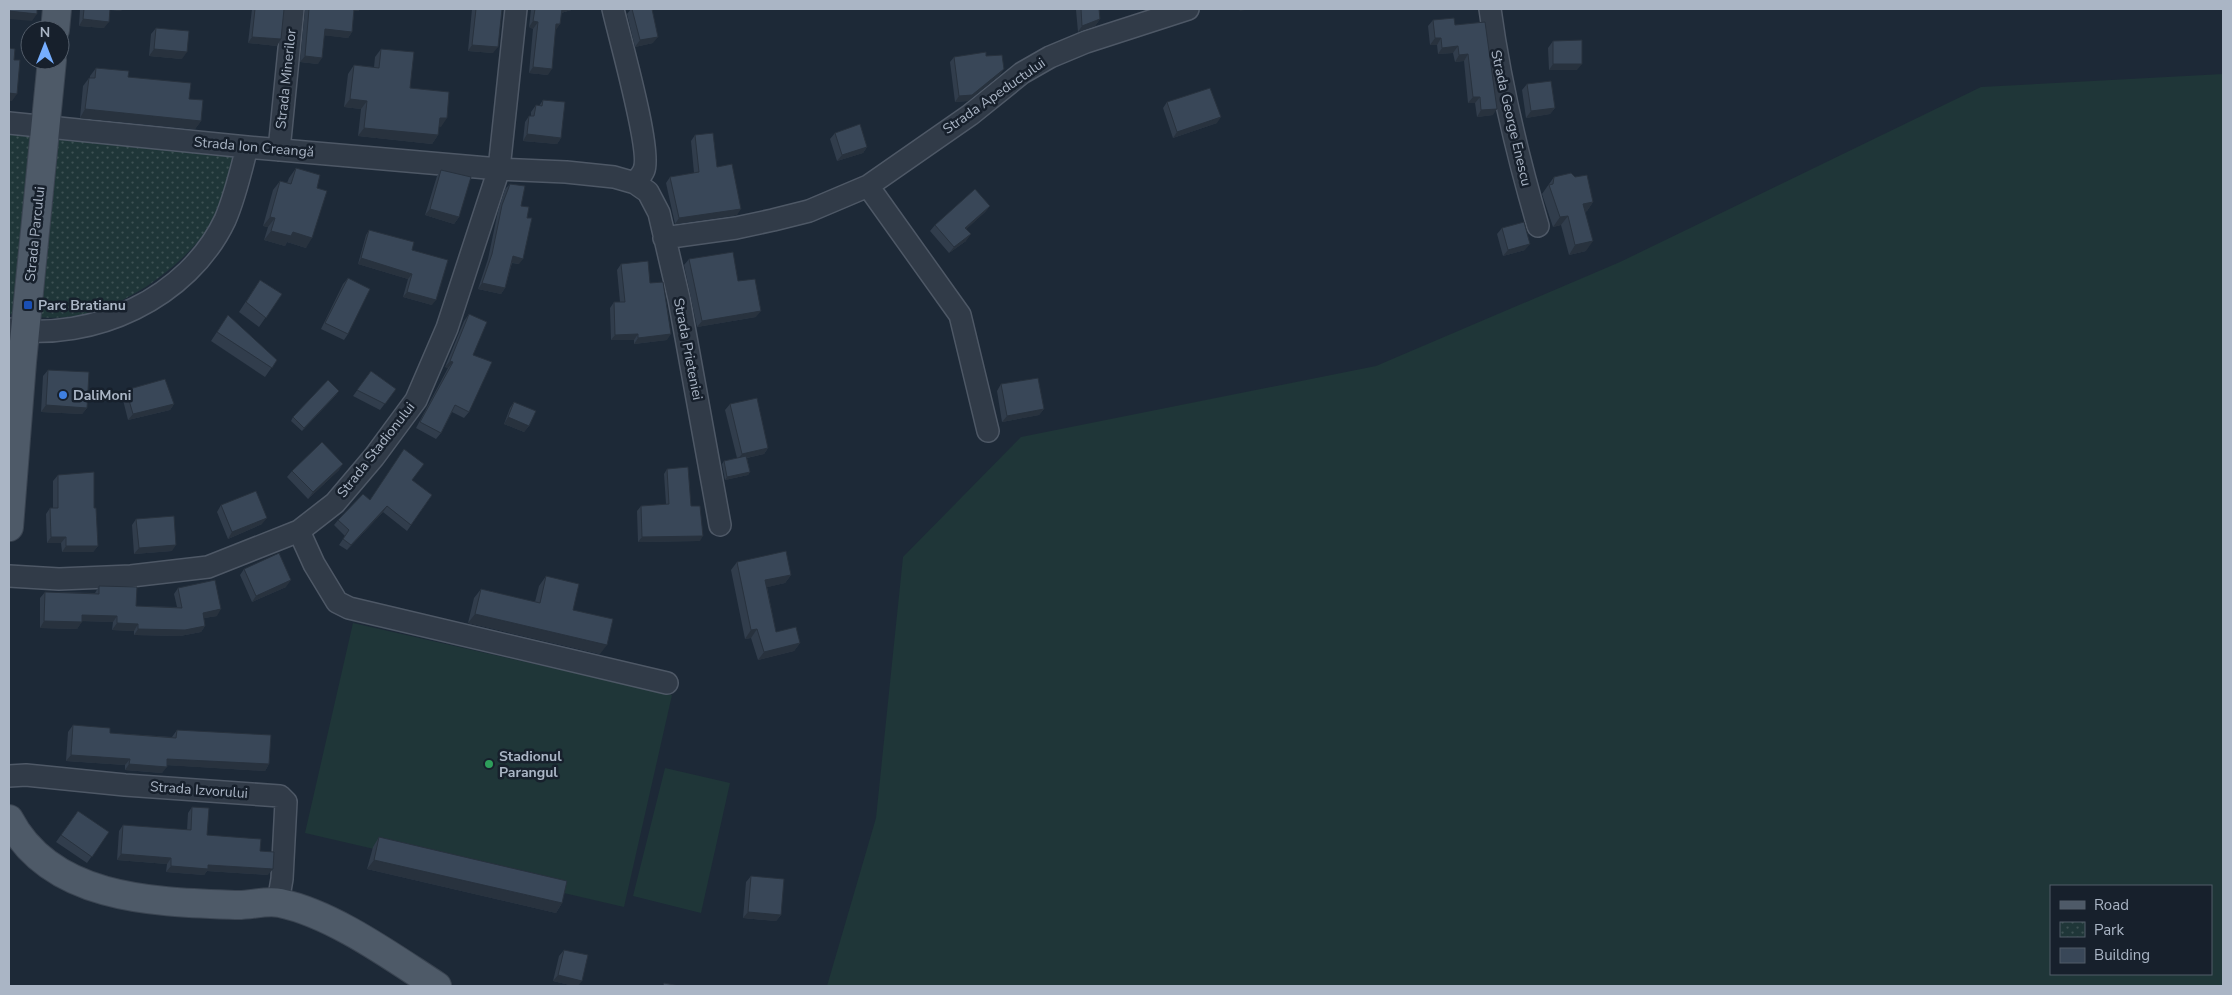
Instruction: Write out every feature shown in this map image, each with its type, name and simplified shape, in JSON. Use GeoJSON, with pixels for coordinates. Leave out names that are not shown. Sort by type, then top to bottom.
{"type":"FeatureCollection","features":[{"type":"Feature","properties":{"kind":"main road","name":"Strada Parcului"},"geometry":{"type":"LineString","coordinates":[[9,527],[17,330],[46,126],[51,70]]}},
{"type":"Feature","properties":{"kind":"main road"},"geometry":{"type":"LineString","coordinates":[[11,827],[38,858],[82,884],[114,894],[163,900],[238,905],[278,902],[308,910],[437,986]]}},
{"type":"Feature","properties":{"kind":"street","name":"Strada Minerilor"},"geometry":{"type":"LineString","coordinates":[[279,150],[294,9]]}},
{"type":"Feature","properties":{"kind":"street","name":"Strada Stadionului"},"geometry":{"type":"LineString","coordinates":[[9,576],[59,579],[95,578],[208,567],[299,531],[335,502],[374,457],[416,400],[447,328],[499,169],[516,9]]}},
{"type":"Feature","properties":{"kind":"street"},"geometry":{"type":"LineString","coordinates":[[499,169],[566,172],[614,177],[635,183],[644,170],[644,152],[637,104],[612,9]]}},
{"type":"Feature","properties":{"kind":"street","name":"Strada Apeductului"},"geometry":{"type":"LineString","coordinates":[[664,238],[736,228],[773,220],[809,210],[868,186],[970,115],[1022,73],[1050,56],[1086,42],[1188,9]]}},
{"type":"Feature","properties":{"kind":"street","name":"Strada George Enescu"},"geometry":{"type":"LineString","coordinates":[[1490,9],[1498,66],[1521,168],[1538,226]]}},
{"type":"Feature","properties":{"kind":"street","name":"Strada Ion Creangă"},"geometry":{"type":"LineString","coordinates":[[9,123],[247,147],[499,169]]}},
{"type":"Feature","properties":{"kind":"street"},"geometry":{"type":"LineString","coordinates":[[17,330],[71,328],[105,320],[162,294],[186,273],[202,254],[224,220],[239,180],[247,147]]}},
{"type":"Feature","properties":{"kind":"street","name":"Strada Prieteniei"},"geometry":{"type":"LineString","coordinates":[[635,183],[648,192],[659,213],[679,299],[720,525]]}},
{"type":"Feature","properties":{"kind":"street"},"geometry":{"type":"LineString","coordinates":[[868,186],[960,315],[988,431]]}},
{"type":"Feature","properties":{"kind":"street"},"geometry":{"type":"LineString","coordinates":[[299,531],[310,557],[337,602],[348,608],[667,683]]}},
{"type":"Feature","properties":{"kind":"street","name":"Strada Izvorului"},"geometry":{"type":"LineString","coordinates":[[9,776],[26,775],[126,785],[280,796],[286,802],[286,825],[278,902]]}},
{"type":"Feature","properties":{"kind":"green space"},"geometry":{"type":"Polygon","coordinates":[[[2223,74],[2223,986],[827,986],[876,818],[903,557],[1021,437],[1376,366],[1620,262],[1981,87],[2223,74]]]}},
{"type":"Feature","properties":{"kind":"green space"},"geometry":{"type":"Polygon","coordinates":[[[9,132],[236,155],[218,213],[194,246],[162,275],[126,298],[88,313],[49,318],[29,317],[9,314],[9,132]]]}},
{"type":"Feature","properties":{"kind":"green space","name":"Stadionul Parangul"},"geometry":{"type":"Polygon","coordinates":[[[353,623],[672,695],[624,907],[305,833],[353,623]]]}},
{"type":"Feature","properties":{"kind":"green space"},"geometry":{"type":"Polygon","coordinates":[[[665,768],[730,783],[701,913],[633,896],[665,768]]]}},
{"type":"Feature","properties":{"kind":"building"},"geometry":{"type":"Polygon","coordinates":[[[9,9],[37,9],[37,14],[9,11],[9,9]]]}},
{"type":"Feature","properties":{"kind":"building"},"geometry":{"type":"Polygon","coordinates":[[[84,9],[110,9],[109,22],[83,19],[84,9]]]}},
{"type":"Feature","properties":{"kind":"building"},"geometry":{"type":"Polygon","coordinates":[[[255,9],[284,9],[281,39],[252,37],[255,9]]]}},
{"type":"Feature","properties":{"kind":"building"},"geometry":{"type":"Polygon","coordinates":[[[309,9],[354,9],[352,32],[325,29],[322,58],[305,56],[309,9]]]}},
{"type":"Feature","properties":{"kind":"building"},"geometry":{"type":"Polygon","coordinates":[[[476,9],[502,9],[498,47],[472,45],[476,9]]]}},
{"type":"Feature","properties":{"kind":"building"},"geometry":{"type":"Polygon","coordinates":[[[535,9],[562,9],[560,24],[556,24],[552,69],[533,67],[538,22],[533,21],[535,9]]]}},
{"type":"Feature","properties":{"kind":"building"},"geometry":{"type":"Polygon","coordinates":[[[632,9],[652,9],[658,37],[640,40],[632,9]]]}},
{"type":"Feature","properties":{"kind":"building"},"geometry":{"type":"Polygon","coordinates":[[[1081,9],[1099,9],[1100,19],[1082,26],[1081,9]]]}},
{"type":"Feature","properties":{"kind":"building"},"geometry":{"type":"Polygon","coordinates":[[[1454,18],[1455,25],[1485,22],[1497,109],[1481,110],[1480,97],[1473,97],[1468,54],[1459,55],[1458,46],[1442,48],[1441,38],[1435,38],[1433,20],[1454,18]]]}},
{"type":"Feature","properties":{"kind":"building"},"geometry":{"type":"Polygon","coordinates":[[[156,28],[189,31],[187,52],[154,49],[156,28]]]}},
{"type":"Feature","properties":{"kind":"building"},"geometry":{"type":"Polygon","coordinates":[[[1582,40],[1582,64],[1553,64],[1553,41],[1582,40]]]}},
{"type":"Feature","properties":{"kind":"building"},"geometry":{"type":"Polygon","coordinates":[[[9,48],[15,49],[14,60],[20,60],[17,94],[9,93],[9,48]]]}},
{"type":"Feature","properties":{"kind":"building"},"geometry":{"type":"Polygon","coordinates":[[[381,49],[414,52],[410,88],[449,92],[447,118],[440,118],[438,135],[364,128],[367,101],[350,99],[354,65],[379,68],[381,49]]]}},
{"type":"Feature","properties":{"kind":"building"},"geometry":{"type":"Polygon","coordinates":[[[986,52],[986,56],[1002,55],[1004,69],[972,95],[959,96],[954,57],[986,52]]]}},
{"type":"Feature","properties":{"kind":"building"},"geometry":{"type":"Polygon","coordinates":[[[96,68],[129,71],[128,77],[191,83],[189,99],[203,100],[201,121],[85,109],[89,78],[95,78],[96,68]]]}},
{"type":"Feature","properties":{"kind":"building"},"geometry":{"type":"Polygon","coordinates":[[[1551,81],[1555,108],[1531,111],[1527,84],[1551,81]]]}},
{"type":"Feature","properties":{"kind":"building"},"geometry":{"type":"Polygon","coordinates":[[[1210,88],[1221,117],[1177,132],[1167,102],[1210,88]]]}},
{"type":"Feature","properties":{"kind":"building"},"geometry":{"type":"Polygon","coordinates":[[[543,100],[565,102],[561,138],[527,134],[529,116],[534,116],[536,105],[542,106],[543,100]]]}},
{"type":"Feature","properties":{"kind":"building"},"geometry":{"type":"Polygon","coordinates":[[[860,124],[867,147],[842,155],[835,133],[860,124]]]}},
{"type":"Feature","properties":{"kind":"building"},"geometry":{"type":"Polygon","coordinates":[[[713,133],[717,167],[732,164],[741,209],[679,218],[670,177],[699,172],[695,135],[713,133]]]}},
{"type":"Feature","properties":{"kind":"building"},"geometry":{"type":"Polygon","coordinates":[[[296,168],[320,175],[317,188],[327,191],[312,238],[293,232],[291,236],[271,231],[275,218],[270,217],[280,181],[291,184],[296,168]]]}},
{"type":"Feature","properties":{"kind":"building"},"geometry":{"type":"Polygon","coordinates":[[[441,170],[471,177],[459,217],[430,209],[441,170]]]}},
{"type":"Feature","properties":{"kind":"building"},"geometry":{"type":"Polygon","coordinates":[[[1571,173],[1575,177],[1587,175],[1593,202],[1583,204],[1593,241],[1575,245],[1568,216],[1560,217],[1549,185],[1553,184],[1554,177],[1571,173]]]}},
{"type":"Feature","properties":{"kind":"building"},"geometry":{"type":"Polygon","coordinates":[[[510,184],[525,186],[521,206],[529,207],[527,218],[532,218],[523,259],[513,256],[505,288],[482,283],[492,254],[502,205],[510,184]]]}},
{"type":"Feature","properties":{"kind":"building"},"geometry":{"type":"Polygon","coordinates":[[[975,189],[990,206],[965,228],[971,234],[954,247],[935,225],[975,189]]]}},
{"type":"Feature","properties":{"kind":"building"},"geometry":{"type":"Polygon","coordinates":[[[1524,222],[1530,244],[1508,250],[1502,228],[1524,222]]]}},
{"type":"Feature","properties":{"kind":"building"},"geometry":{"type":"Polygon","coordinates":[[[369,230],[414,242],[412,250],[448,260],[436,300],[407,292],[412,274],[361,258],[369,230]]]}},
{"type":"Feature","properties":{"kind":"building"},"geometry":{"type":"Polygon","coordinates":[[[733,252],[738,281],[755,279],[761,311],[702,321],[689,259],[733,252]]]}},
{"type":"Feature","properties":{"kind":"building"},"geometry":{"type":"Polygon","coordinates":[[[648,261],[650,283],[663,282],[671,334],[638,338],[638,334],[615,335],[614,302],[625,302],[621,264],[648,261]]]}},
{"type":"Feature","properties":{"kind":"building"},"geometry":{"type":"Polygon","coordinates":[[[348,278],[370,289],[348,334],[325,323],[348,278]]]}},
{"type":"Feature","properties":{"kind":"building"},"geometry":{"type":"Polygon","coordinates":[[[260,280],[282,294],[266,318],[246,302],[260,280]]]}},
{"type":"Feature","properties":{"kind":"building"},"geometry":{"type":"Polygon","coordinates":[[[469,314],[487,322],[473,355],[492,362],[469,412],[455,405],[441,433],[420,422],[453,362],[450,361],[469,314]]]}},
{"type":"Feature","properties":{"kind":"building"},"geometry":{"type":"Polygon","coordinates":[[[228,315],[277,360],[272,368],[217,332],[228,315]]]}},
{"type":"Feature","properties":{"kind":"building","name":"DaliMoni"},"geometry":{"type":"Polygon","coordinates":[[[48,370],[89,372],[87,408],[46,405],[48,370]]]}},
{"type":"Feature","properties":{"kind":"building"},"geometry":{"type":"Polygon","coordinates":[[[371,371],[396,389],[385,404],[357,390],[371,371]]]}},
{"type":"Feature","properties":{"kind":"building"},"geometry":{"type":"Polygon","coordinates":[[[1038,378],[1044,409],[1007,416],[1001,384],[1038,378]]]}},
{"type":"Feature","properties":{"kind":"building"},"geometry":{"type":"Polygon","coordinates":[[[165,379],[174,404],[133,414],[126,390],[165,379]]]}},
{"type":"Feature","properties":{"kind":"building"},"geometry":{"type":"Polygon","coordinates":[[[328,380],[339,391],[304,428],[293,417],[328,380]]]}},
{"type":"Feature","properties":{"kind":"building"},"geometry":{"type":"Polygon","coordinates":[[[757,398],[768,448],[742,454],[730,404],[757,398]]]}},
{"type":"Feature","properties":{"kind":"building"},"geometry":{"type":"Polygon","coordinates":[[[514,402],[536,411],[529,426],[508,417],[514,402]]]}},
{"type":"Feature","properties":{"kind":"building"},"geometry":{"type":"Polygon","coordinates":[[[322,442],[343,464],[313,492],[292,471],[322,442]]]}},
{"type":"Feature","properties":{"kind":"building"},"geometry":{"type":"Polygon","coordinates":[[[404,449],[424,464],[412,480],[432,495],[411,525],[387,506],[351,545],[343,539],[349,530],[338,520],[363,494],[370,500],[404,449]]]}},
{"type":"Feature","properties":{"kind":"building"},"geometry":{"type":"Polygon","coordinates":[[[746,456],[750,472],[727,477],[724,461],[746,456]]]}},
{"type":"Feature","properties":{"kind":"building"},"geometry":{"type":"Polygon","coordinates":[[[688,467],[691,506],[700,506],[703,536],[642,537],[641,506],[669,504],[667,469],[688,467]]]}},
{"type":"Feature","properties":{"kind":"building"},"geometry":{"type":"Polygon","coordinates":[[[94,472],[94,508],[96,508],[98,546],[66,546],[66,537],[51,537],[50,508],[58,508],[58,475],[94,472]]]}},
{"type":"Feature","properties":{"kind":"building"},"geometry":{"type":"Polygon","coordinates":[[[256,491],[267,518],[232,532],[221,505],[256,491]]]}},
{"type":"Feature","properties":{"kind":"building"},"geometry":{"type":"Polygon","coordinates":[[[174,516],[176,545],[139,548],[136,519],[174,516]]]}},
{"type":"Feature","properties":{"kind":"building"},"geometry":{"type":"Polygon","coordinates":[[[786,551],[791,575],[765,580],[776,632],[796,627],[800,643],[764,652],[757,629],[751,630],[737,562],[786,551]]]}},
{"type":"Feature","properties":{"kind":"building"},"geometry":{"type":"Polygon","coordinates":[[[279,553],[291,580],[256,596],[244,569],[279,553]]]}},
{"type":"Feature","properties":{"kind":"building"},"geometry":{"type":"Polygon","coordinates":[[[546,576],[579,584],[573,610],[613,619],[607,645],[475,614],[481,589],[540,603],[546,576]]]}},
{"type":"Feature","properties":{"kind":"building"},"geometry":{"type":"Polygon","coordinates":[[[215,580],[221,609],[203,613],[205,626],[185,630],[138,629],[138,624],[117,623],[117,616],[82,615],[82,622],[44,621],[45,592],[99,594],[99,586],[137,587],[136,606],[182,608],[178,588],[215,580]]]}},
{"type":"Feature","properties":{"kind":"building"},"geometry":{"type":"Polygon","coordinates":[[[73,725],[110,728],[110,733],[176,738],[177,730],[271,735],[269,764],[167,759],[167,767],[129,764],[130,759],[71,755],[73,725]]]}},
{"type":"Feature","properties":{"kind":"building"},"geometry":{"type":"Polygon","coordinates":[[[192,807],[209,808],[207,835],[261,839],[260,851],[274,852],[273,869],[208,865],[208,869],[171,866],[171,858],[121,854],[123,825],[191,830],[192,807]]]}},
{"type":"Feature","properties":{"kind":"building"},"geometry":{"type":"Polygon","coordinates":[[[78,811],[109,832],[92,857],[61,835],[78,811]]]}},
{"type":"Feature","properties":{"kind":"building"},"geometry":{"type":"Polygon","coordinates":[[[379,837],[567,881],[562,903],[374,860],[379,837]]]}},
{"type":"Feature","properties":{"kind":"building"},"geometry":{"type":"Polygon","coordinates":[[[751,876],[784,879],[781,915],[748,912],[751,876]]]}},
{"type":"Feature","properties":{"kind":"building"},"geometry":{"type":"Polygon","coordinates":[[[564,950],[588,955],[582,981],[558,975],[564,950]]]}},
{"type":"Feature","properties":{"kind":"building"},"geometry":{"type":"Polygon","coordinates":[[[664,983],[679,986],[663,986],[664,983]]]}},
{"type":"Feature","properties":{"kind":"place","name":"Parc Bratianu"},"geometry":{"type":"Point","coordinates":[28,305]}},
{"type":"Feature","properties":{"kind":"place","name":"DaliMoni"},"geometry":{"type":"Point","coordinates":[63,395]}},
{"type":"Feature","properties":{"kind":"place","name":"Stadionul Parangul"},"geometry":{"type":"Point","coordinates":[489,764]}}]}
